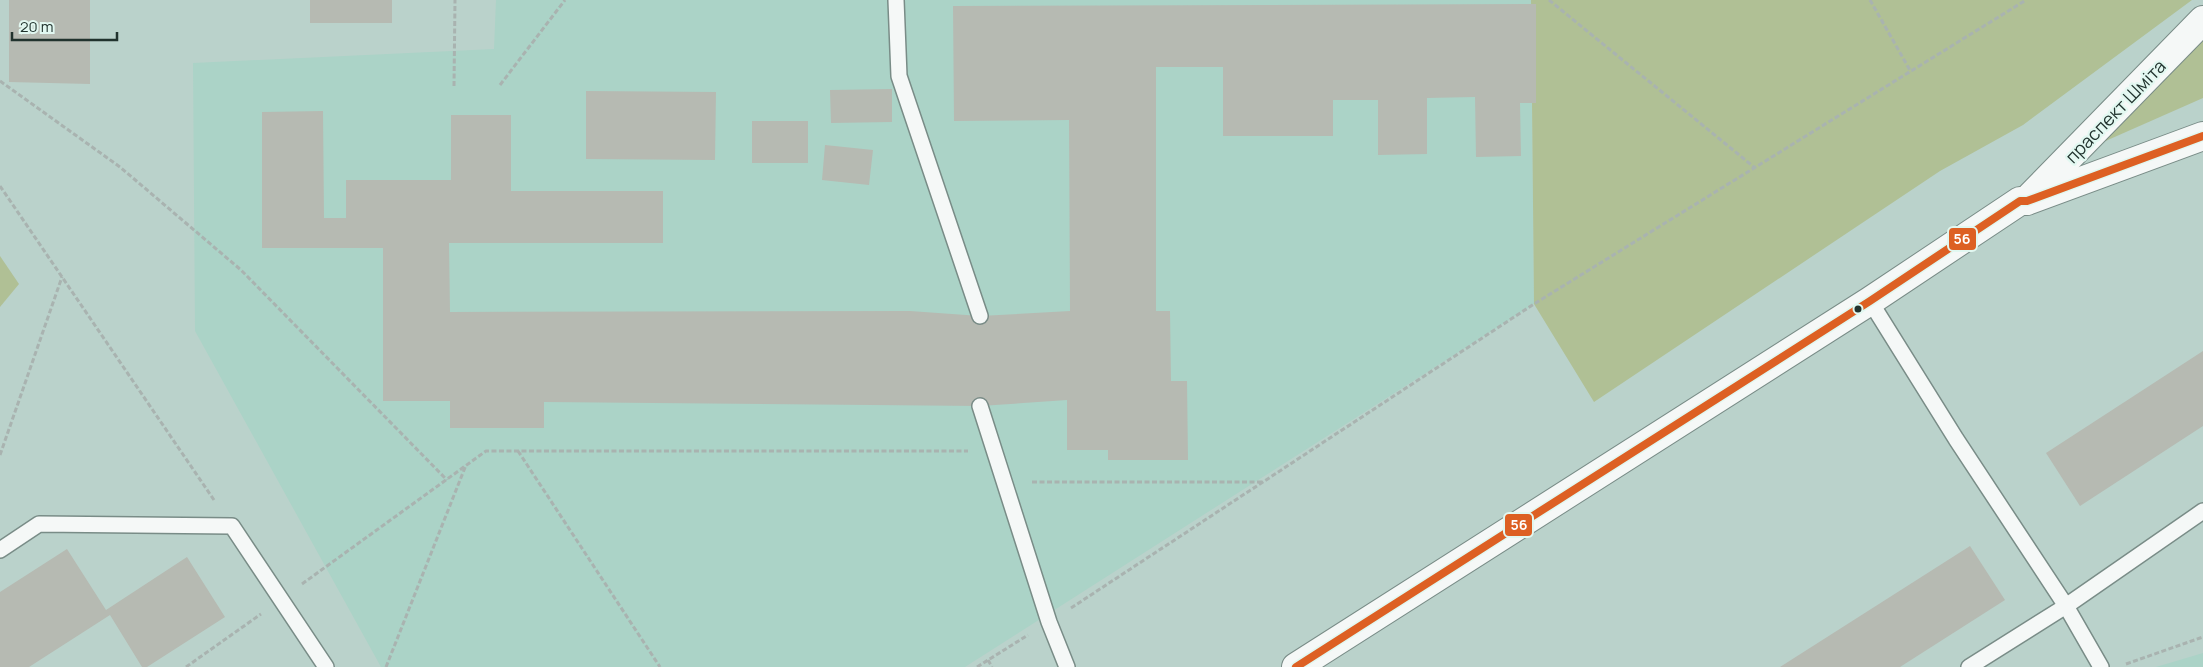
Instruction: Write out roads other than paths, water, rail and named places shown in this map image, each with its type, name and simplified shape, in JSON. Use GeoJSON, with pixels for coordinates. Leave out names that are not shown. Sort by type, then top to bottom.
{"type":"FeatureCollection","features":[{"type":"Feature","properties":{"kind":"main road","name":"праспект Шміта"},"geometry":{"type":"LineString","coordinates":[[2027,201],[2203,20]]}},
{"type":"Feature","properties":{"kind":"main road","name":"праспект Шміта"},"geometry":{"type":"LineString","coordinates":[[1311,663],[1870,301],[2020,201],[2027,201],[2203,136]]}},
{"type":"Feature","properties":{"kind":"lane"},"geometry":{"type":"LineString","coordinates":[[896,0],[899,76],[980,316]]}},
{"type":"Feature","properties":{"kind":"lane"},"geometry":{"type":"LineString","coordinates":[[1870,301],[1956,439],[2066,606],[2101,667]]}},
{"type":"Feature","properties":{"kind":"lane"},"geometry":{"type":"LineString","coordinates":[[980,406],[1050,622],[1067,667]]}},
{"type":"Feature","properties":{"kind":"lane"},"geometry":{"type":"LineString","coordinates":[[1968,667],[2066,606],[2203,511]]}},
{"type":"Feature","properties":{"kind":"lane"},"geometry":{"type":"LineString","coordinates":[[0,550],[39,524],[232,526],[326,667]]}}]}
